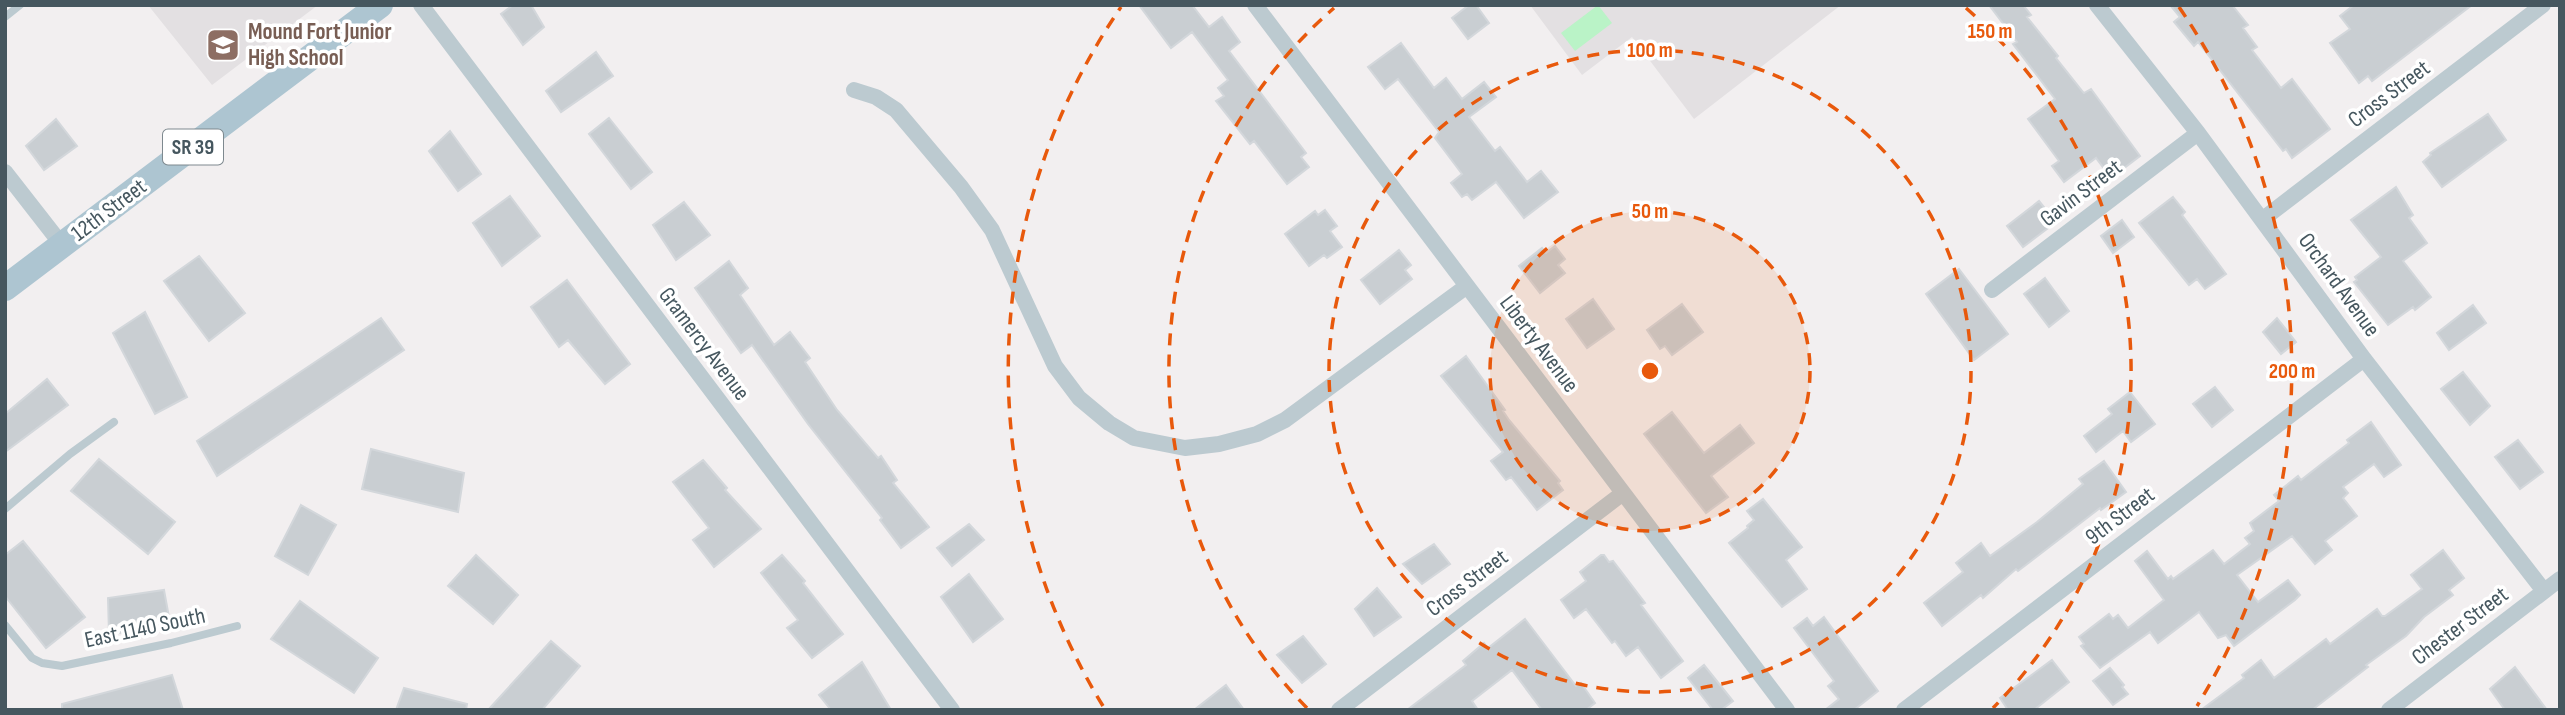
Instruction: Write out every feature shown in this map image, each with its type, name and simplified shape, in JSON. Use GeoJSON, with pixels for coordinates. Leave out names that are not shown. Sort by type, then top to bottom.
{"type":"FeatureCollection","features":[{"type":"Feature","properties":{"kind":"main road","name":"12th Street"},"geometry":{"type":"LineString","coordinates":[[5,288],[380,5]]}},
{"type":"Feature","properties":{"kind":"street","name":"Gramercy Avenue"},"geometry":{"type":"LineString","coordinates":[[421,5],[952,710]]}},
{"type":"Feature","properties":{"kind":"street","name":"Liberty Avenue"},"geometry":{"type":"LineString","coordinates":[[1255,5],[1787,710]]}},
{"type":"Feature","properties":{"kind":"street","name":"Orchard Avenue"},"geometry":{"type":"LineString","coordinates":[[2097,5],[2198,133],[2364,359],[2544,591]]}},
{"type":"Feature","properties":{"kind":"street","name":"Cross Street"},"geometry":{"type":"LineString","coordinates":[[2263,219],[2543,5]]}},
{"type":"Feature","properties":{"kind":"street"},"geometry":{"type":"LineString","coordinates":[[854,90],[876,97],[896,110],[935,155],[992,230],[1055,366],[1079,398],[1109,423],[1134,438],[1185,448],[1219,444],[1256,434],[1285,420],[1467,286]]}},
{"type":"Feature","properties":{"kind":"street","name":"Gavin Street"},"geometry":{"type":"LineString","coordinates":[[1992,290],[2198,133]]}},
{"type":"Feature","properties":{"kind":"street"},"geometry":{"type":"LineString","coordinates":[[5,172],[62,245]]}},
{"type":"Feature","properties":{"kind":"street","name":"9th Street"},"geometry":{"type":"LineString","coordinates":[[1904,710],[2364,359]]}},
{"type":"Feature","properties":{"kind":"street","name":"Cross Street"},"geometry":{"type":"LineString","coordinates":[[1339,710],[1623,493]]}},
{"type":"Feature","properties":{"kind":"street","name":"Chester Street"},"geometry":{"type":"LineString","coordinates":[[2389,710],[2560,579]]}},
{"type":"Feature","properties":{"kind":"lane"},"geometry":{"type":"LineString","coordinates":[[5,17],[20,5]]}},
{"type":"Feature","properties":{"kind":"lane"},"geometry":{"type":"LineString","coordinates":[[5,509],[59,463],[114,422]]}},
{"type":"Feature","properties":{"kind":"lane","name":"East 1140 South"},"geometry":{"type":"LineString","coordinates":[[5,625],[32,658],[52,666],[171,643],[237,626]]}},
{"type":"Feature","properties":{"kind":"shaded area","name":"Mound Fort Junior High School"},"geometry":{"type":"Polygon","coordinates":[[[148,5],[318,5],[212,85],[148,5]]]}},
{"type":"Feature","properties":{"kind":"shaded area"},"geometry":{"type":"Polygon","coordinates":[[[1530,5],[1841,5],[1694,119],[1632,37],[1582,75],[1530,5]]]}},
{"type":"Feature","properties":{"kind":"green space"},"geometry":{"type":"Polygon","coordinates":[[[1598,5],[1612,23],[1575,51],[1561,33],[1598,5]]]}},
{"type":"Feature","properties":{"kind":"building"},"geometry":{"type":"Polygon","coordinates":[[[513,5],[531,5],[544,27],[523,45],[501,14],[513,5]]]}},
{"type":"Feature","properties":{"kind":"building"},"geometry":{"type":"Polygon","coordinates":[[[1139,5],[1192,5],[1209,27],[1222,17],[1240,42],[1229,51],[1306,153],[1301,157],[1309,167],[1287,184],[1254,141],[1250,144],[1216,101],[1224,96],[1218,88],[1228,80],[1192,32],[1171,48],[1139,5]]]}},
{"type":"Feature","properties":{"kind":"building"},"geometry":{"type":"Polygon","coordinates":[[[1469,5],[1476,5],[1489,23],[1468,39],[1452,18],[1469,5]]]}},
{"type":"Feature","properties":{"kind":"building"},"geometry":{"type":"Polygon","coordinates":[[[1989,5],[2023,5],[2031,15],[2027,17],[2058,56],[2056,58],[2084,93],[2091,89],[2140,156],[2111,178],[2096,158],[2064,182],[2052,166],[2059,161],[2028,119],[2055,99],[2013,44],[2017,42],[1989,5]]]}},
{"type":"Feature","properties":{"kind":"building"},"geometry":{"type":"Polygon","coordinates":[[[2170,5],[2232,5],[2248,25],[2243,28],[2257,47],[2252,50],[2281,88],[2292,79],[2330,129],[2292,158],[2286,149],[2283,151],[2198,42],[2194,46],[2174,22],[2180,17],[2170,5]]]}},
{"type":"Feature","properties":{"kind":"building"},"geometry":{"type":"Polygon","coordinates":[[[2354,5],[2472,5],[2372,81],[2368,76],[2359,83],[2330,43],[2350,29],[2340,16],[2354,5]]]}},
{"type":"Feature","properties":{"kind":"building"},"geometry":{"type":"Polygon","coordinates":[[[1401,43],[1434,88],[1446,78],[1462,99],[1484,82],[1496,97],[1469,117],[1495,151],[1500,147],[1527,182],[1541,171],[1558,192],[1524,218],[1496,182],[1472,200],[1467,194],[1462,197],[1451,183],[1462,174],[1435,138],[1439,132],[1398,79],[1385,89],[1368,67],[1401,43]]]}},
{"type":"Feature","properties":{"kind":"building"},"geometry":{"type":"Polygon","coordinates":[[[596,52],[613,76],[561,112],[546,91],[596,52]]]}},
{"type":"Feature","properties":{"kind":"building"},"geometry":{"type":"Polygon","coordinates":[[[2488,114],[2506,140],[2442,187],[2423,162],[2430,153],[2488,114]]]}},
{"type":"Feature","properties":{"kind":"building"},"geometry":{"type":"Polygon","coordinates":[[[609,118],[652,172],[631,189],[589,134],[609,118]]]}},
{"type":"Feature","properties":{"kind":"building"},"geometry":{"type":"Polygon","coordinates":[[[56,119],[77,146],[44,170],[26,146],[56,119]]]}},
{"type":"Feature","properties":{"kind":"building"},"geometry":{"type":"Polygon","coordinates":[[[450,131],[481,174],[458,191],[429,151],[450,131]]]}},
{"type":"Feature","properties":{"kind":"building"},"geometry":{"type":"Polygon","coordinates":[[[2396,187],[2413,215],[2409,218],[2427,243],[2403,261],[2431,297],[2415,310],[2413,307],[2388,325],[2354,282],[2357,280],[2355,277],[2381,257],[2351,220],[2396,187]]]}},
{"type":"Feature","properties":{"kind":"building"},"geometry":{"type":"Polygon","coordinates":[[[510,196],[540,236],[502,266],[473,223],[510,196]]]}},
{"type":"Feature","properties":{"kind":"building"},"geometry":{"type":"Polygon","coordinates":[[[2173,197],[2185,212],[2182,215],[2226,274],[2205,289],[2197,279],[2189,285],[2139,223],[2173,197]]]}},
{"type":"Feature","properties":{"kind":"building"},"geometry":{"type":"Polygon","coordinates":[[[2039,201],[2056,222],[2023,247],[2007,226],[2039,201]]]}},
{"type":"Feature","properties":{"kind":"building"},"geometry":{"type":"Polygon","coordinates":[[[684,202],[710,235],[676,260],[653,225],[684,202]]]}},
{"type":"Feature","properties":{"kind":"building"},"geometry":{"type":"Polygon","coordinates":[[[1325,210],[1337,226],[1330,231],[1342,247],[1309,266],[1285,234],[1315,211],[1318,215],[1325,210]]]}},
{"type":"Feature","properties":{"kind":"building"},"geometry":{"type":"Polygon","coordinates":[[[2122,220],[2134,237],[2113,253],[2101,236],[2122,220]]]}},
{"type":"Feature","properties":{"kind":"building"},"geometry":{"type":"Polygon","coordinates":[[[1555,246],[1565,259],[1558,265],[1565,273],[1540,293],[1519,266],[1542,248],[1546,253],[1555,246]]]}},
{"type":"Feature","properties":{"kind":"building"},"geometry":{"type":"Polygon","coordinates":[[[1399,250],[1411,265],[1405,270],[1412,279],[1380,304],[1361,280],[1399,250]]]}},
{"type":"Feature","properties":{"kind":"building"},"geometry":{"type":"Polygon","coordinates":[[[199,256],[245,313],[209,341],[164,281],[199,256]]]}},
{"type":"Feature","properties":{"kind":"building"},"geometry":{"type":"Polygon","coordinates":[[[729,261],[748,288],[740,295],[774,345],[790,332],[810,358],[805,362],[837,410],[878,458],[881,456],[897,480],[893,483],[929,527],[901,548],[880,520],[882,518],[808,424],[752,345],[741,353],[695,288],[729,261]]]}},
{"type":"Feature","properties":{"kind":"building"},"geometry":{"type":"Polygon","coordinates":[[[1959,269],[2008,334],[1974,360],[1926,294],[1959,269]]]}},
{"type":"Feature","properties":{"kind":"building"},"geometry":{"type":"Polygon","coordinates":[[[2045,278],[2069,311],[2049,327],[2024,294],[2045,278]]]}},
{"type":"Feature","properties":{"kind":"building"},"geometry":{"type":"Polygon","coordinates":[[[567,280],[630,364],[605,384],[568,340],[559,347],[531,307],[567,280]]]}},
{"type":"Feature","properties":{"kind":"building"},"geometry":{"type":"Polygon","coordinates":[[[1593,299],[1614,329],[1587,348],[1566,319],[1593,299]]]}},
{"type":"Feature","properties":{"kind":"building"},"geometry":{"type":"Polygon","coordinates":[[[1682,304],[1703,332],[1672,355],[1665,346],[1660,349],[1647,330],[1682,304]]]}},
{"type":"Feature","properties":{"kind":"building"},"geometry":{"type":"Polygon","coordinates":[[[2473,305],[2486,323],[2449,350],[2437,333],[2473,305]]]}},
{"type":"Feature","properties":{"kind":"building"},"geometry":{"type":"Polygon","coordinates":[[[145,312],[187,397],[155,414],[113,333],[145,312]]]}},
{"type":"Feature","properties":{"kind":"building"},"geometry":{"type":"Polygon","coordinates":[[[381,318],[404,350],[217,476],[197,441],[381,318]]]}},
{"type":"Feature","properties":{"kind":"building"},"geometry":{"type":"Polygon","coordinates":[[[2277,318],[2296,342],[2281,354],[2263,332],[2277,318]]]}},
{"type":"Feature","properties":{"kind":"building"},"geometry":{"type":"Polygon","coordinates":[[[1466,356],[1505,410],[1503,411],[1509,420],[1560,481],[1558,483],[1563,490],[1537,510],[1511,477],[1506,480],[1491,461],[1503,452],[1441,376],[1466,356]]]}},
{"type":"Feature","properties":{"kind":"building"},"geometry":{"type":"Polygon","coordinates":[[[2463,372],[2490,406],[2470,425],[2441,389],[2463,372]]]}},
{"type":"Feature","properties":{"kind":"building"},"geometry":{"type":"Polygon","coordinates":[[[47,379],[68,405],[5,452],[5,414],[47,379]]]}},
{"type":"Feature","properties":{"kind":"building"},"geometry":{"type":"Polygon","coordinates":[[[2215,387],[2233,410],[2212,427],[2193,404],[2215,387]]]}},
{"type":"Feature","properties":{"kind":"building"},"geometry":{"type":"Polygon","coordinates":[[[2130,392],[2155,424],[2131,442],[2123,431],[2096,452],[2084,436],[2112,414],[2108,409],[2130,392]]]}},
{"type":"Feature","properties":{"kind":"building"},"geometry":{"type":"Polygon","coordinates":[[[1672,412],[1704,453],[1740,425],[1754,443],[1711,476],[1728,497],[1706,513],[1644,434],[1672,412]]]}},
{"type":"Feature","properties":{"kind":"building"},"geometry":{"type":"Polygon","coordinates":[[[2371,422],[2401,465],[2384,477],[2374,464],[2343,487],[2348,493],[2343,498],[2357,516],[2325,541],[2332,550],[2315,564],[2292,536],[2237,575],[2258,602],[2288,580],[2300,595],[2295,600],[2234,646],[2226,635],[2218,638],[2199,612],[2158,643],[2150,632],[2100,668],[2081,646],[2084,644],[2079,637],[2109,614],[2113,619],[2118,615],[2128,628],[2164,600],[2135,561],[2147,551],[2168,579],[2171,576],[2173,579],[2213,550],[2224,564],[2250,544],[2245,538],[2254,531],[2250,523],[2279,501],[2274,495],[2298,476],[2301,480],[2349,443],[2347,440],[2371,422]]]}},
{"type":"Feature","properties":{"kind":"building"},"geometry":{"type":"Polygon","coordinates":[[[2518,440],[2543,472],[2520,489],[2495,457],[2518,440]]]}},
{"type":"Feature","properties":{"kind":"building"},"geometry":{"type":"Polygon","coordinates":[[[371,449],[464,473],[458,512],[362,489],[371,449]]]}},
{"type":"Feature","properties":{"kind":"building"},"geometry":{"type":"Polygon","coordinates":[[[99,459],[175,522],[148,554],[71,491],[99,459]]]}},
{"type":"Feature","properties":{"kind":"building"},"geometry":{"type":"Polygon","coordinates":[[[703,460],[727,488],[725,490],[761,529],[714,567],[693,540],[709,528],[673,482],[703,460]]]}},
{"type":"Feature","properties":{"kind":"building"},"geometry":{"type":"Polygon","coordinates":[[[2104,461],[2126,492],[2101,510],[2100,508],[2018,571],[2016,569],[1983,598],[1981,595],[1942,626],[1924,603],[1963,572],[1956,563],[1981,543],[1990,556],[2083,484],[2079,479],[2104,461]]]}},
{"type":"Feature","properties":{"kind":"building"},"geometry":{"type":"Polygon","coordinates":[[[1763,499],[1802,547],[1786,560],[1807,589],[1782,607],[1729,543],[1748,528],[1754,520],[1747,511],[1763,499]]]}},
{"type":"Feature","properties":{"kind":"building"},"geometry":{"type":"Polygon","coordinates":[[[301,505],[336,525],[308,575],[275,556],[301,505]]]}},
{"type":"Feature","properties":{"kind":"building"},"geometry":{"type":"Polygon","coordinates":[[[969,524],[984,540],[952,566],[937,548],[969,524]]]}},
{"type":"Feature","properties":{"kind":"building"},"geometry":{"type":"Polygon","coordinates":[[[23,541],[85,617],[46,648],[5,596],[5,555],[23,541]]]}},
{"type":"Feature","properties":{"kind":"building"},"geometry":{"type":"Polygon","coordinates":[[[1434,544],[1450,564],[1422,584],[1403,564],[1434,544]]]}},
{"type":"Feature","properties":{"kind":"building"},"geometry":{"type":"Polygon","coordinates":[[[2443,550],[2464,578],[2449,590],[2453,595],[2312,710],[2201,710],[2244,678],[2242,675],[2261,660],[2274,678],[2326,639],[2330,644],[2377,609],[2385,616],[2422,589],[2411,575],[2443,550]]]}},
{"type":"Feature","properties":{"kind":"building"},"geometry":{"type":"Polygon","coordinates":[[[476,555],[518,595],[493,624],[448,586],[476,555]]]}},
{"type":"Feature","properties":{"kind":"building"},"geometry":{"type":"Polygon","coordinates":[[[782,555],[805,581],[803,583],[843,634],[812,658],[787,628],[798,620],[761,573],[782,555]]]}},
{"type":"Feature","properties":{"kind":"building"},"geometry":{"type":"Polygon","coordinates":[[[1601,555],[1609,562],[1613,561],[1645,603],[1641,605],[1683,661],[1661,678],[1638,647],[1626,656],[1615,641],[1612,643],[1586,609],[1574,618],[1561,600],[1586,581],[1580,572],[1601,555]]]}},
{"type":"Feature","properties":{"kind":"building"},"geometry":{"type":"Polygon","coordinates":[[[969,574],[1003,619],[973,642],[941,597],[969,574]]]}},
{"type":"Feature","properties":{"kind":"building"},"geometry":{"type":"Polygon","coordinates":[[[1377,588],[1401,617],[1374,636],[1355,609],[1377,588]]]}},
{"type":"Feature","properties":{"kind":"building"},"geometry":{"type":"Polygon","coordinates":[[[164,590],[171,628],[109,634],[108,598],[164,590]]]}},
{"type":"Feature","properties":{"kind":"building"},"geometry":{"type":"Polygon","coordinates":[[[300,601],[378,658],[354,693],[271,639],[300,601]]]}},
{"type":"Feature","properties":{"kind":"building"},"geometry":{"type":"Polygon","coordinates":[[[1824,617],[1878,691],[1854,710],[1825,710],[1839,699],[1828,686],[1834,681],[1794,628],[1807,618],[1813,626],[1824,617]]]}},
{"type":"Feature","properties":{"kind":"building"},"geometry":{"type":"Polygon","coordinates":[[[1525,619],[1576,686],[1581,683],[1595,703],[1586,710],[1542,710],[1512,670],[1472,701],[1478,710],[1407,710],[1466,665],[1463,661],[1484,643],[1488,648],[1525,619]]]}},
{"type":"Feature","properties":{"kind":"building"},"geometry":{"type":"Polygon","coordinates":[[[1303,636],[1326,664],[1302,683],[1277,655],[1303,636]]]}},
{"type":"Feature","properties":{"kind":"building"},"geometry":{"type":"Polygon","coordinates":[[[551,641],[580,666],[542,710],[488,710],[551,641]]]}},
{"type":"Feature","properties":{"kind":"building"},"geometry":{"type":"Polygon","coordinates":[[[2052,660],[2069,682],[2034,710],[2008,710],[2000,698],[2052,660]]]}},
{"type":"Feature","properties":{"kind":"building"},"geometry":{"type":"Polygon","coordinates":[[[862,662],[891,710],[831,710],[819,695],[862,662]]]}},
{"type":"Feature","properties":{"kind":"building"},"geometry":{"type":"Polygon","coordinates":[[[1704,665],[1733,701],[1721,710],[1713,710],[1688,678],[1704,665]]]}},
{"type":"Feature","properties":{"kind":"building"},"geometry":{"type":"Polygon","coordinates":[[[2515,667],[2547,710],[2505,710],[2490,689],[2515,667]]]}},
{"type":"Feature","properties":{"kind":"building"},"geometry":{"type":"Polygon","coordinates":[[[2110,668],[2128,694],[2113,705],[2093,681],[2110,668]]]}},
{"type":"Feature","properties":{"kind":"building"},"geometry":{"type":"Polygon","coordinates":[[[172,675],[183,710],[62,710],[62,704],[172,675]]]}},
{"type":"Feature","properties":{"kind":"building"},"geometry":{"type":"Polygon","coordinates":[[[1226,685],[1244,710],[1194,710],[1226,685]]]}},
{"type":"Feature","properties":{"kind":"building"},"geometry":{"type":"Polygon","coordinates":[[[404,688],[467,704],[466,710],[396,710],[404,688]]]}},
{"type":"Feature","properties":{"kind":"place","name":"Mound Fort Junior High School"},"geometry":{"type":"Point","coordinates":[223,45]}}]}
